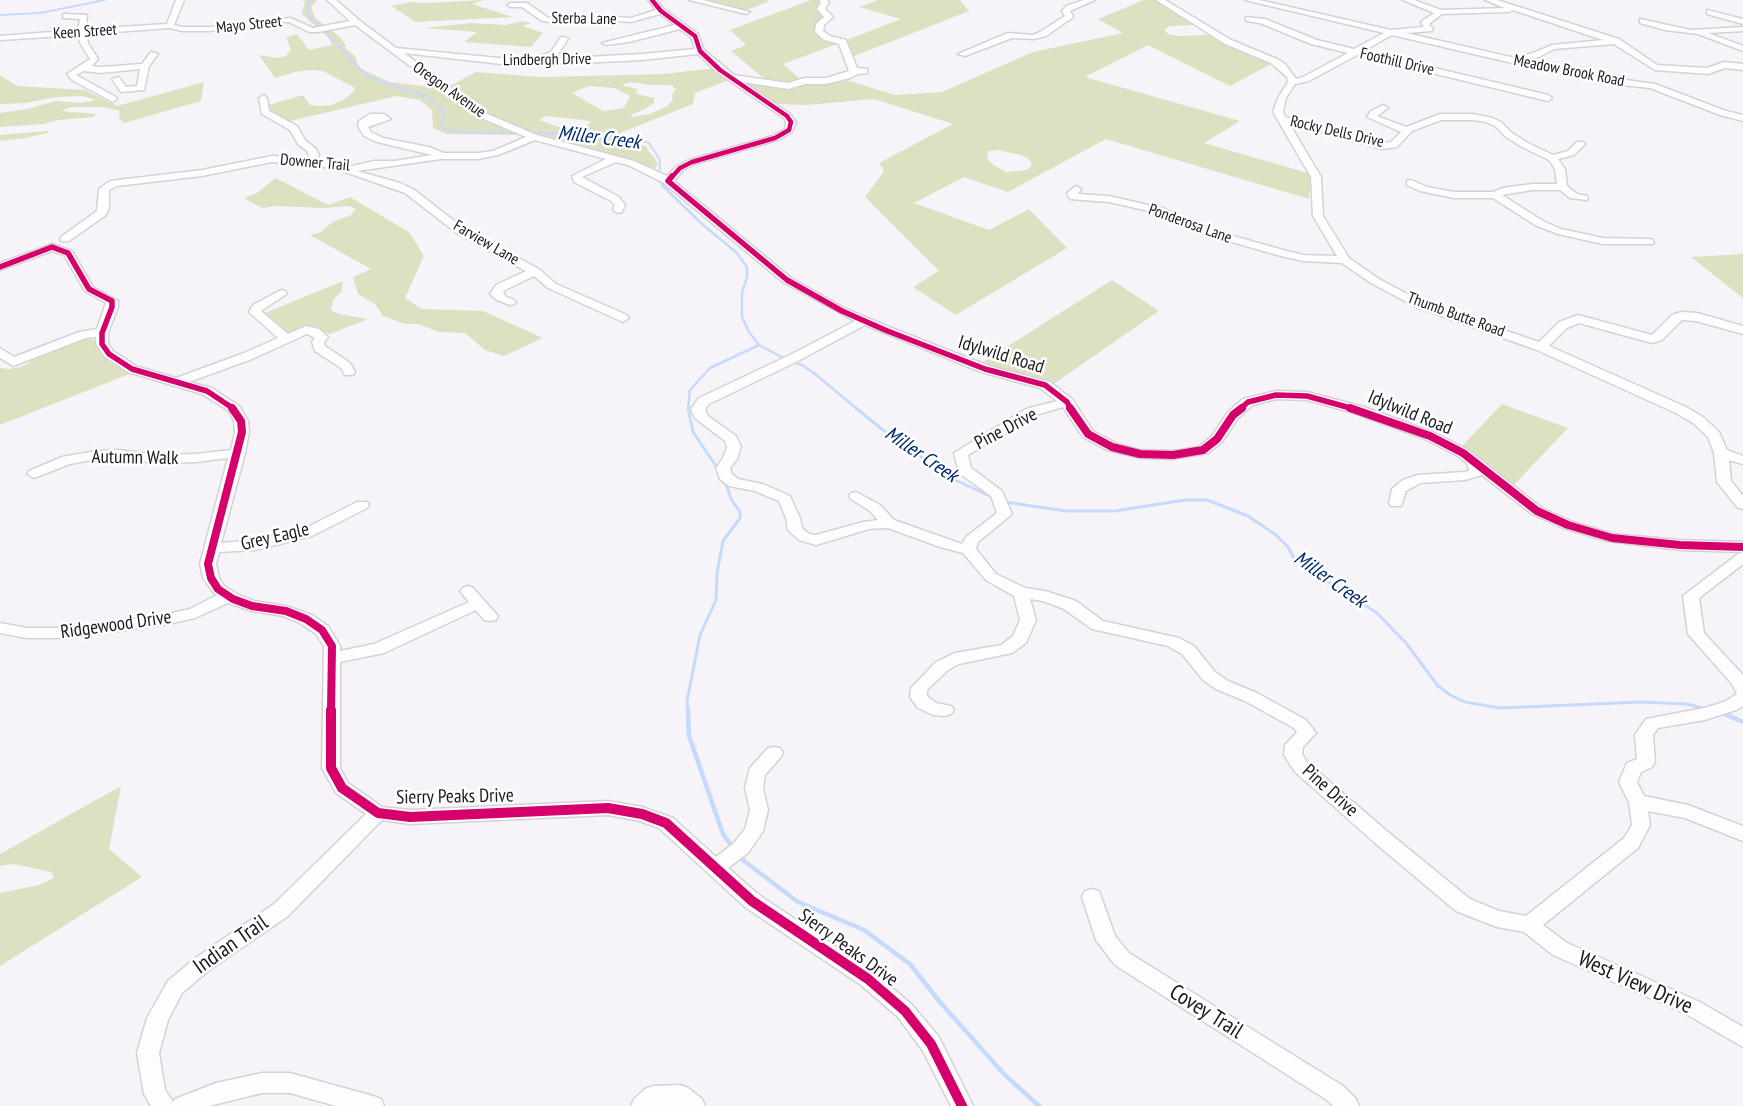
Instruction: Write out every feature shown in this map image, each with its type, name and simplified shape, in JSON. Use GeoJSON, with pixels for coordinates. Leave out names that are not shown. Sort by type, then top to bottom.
{"type":"FeatureCollection","features":[{"type":"Feature","properties":{"kind":"street"},"geometry":{"type":"LineString","coordinates":[[170,26],[180,0]]}},
{"type":"Feature","properties":{"kind":"street","name":"Oregon Avenue"},"geometry":{"type":"LineString","coordinates":[[331,0],[356,22],[482,115],[534,137],[631,163],[668,181]]}},
{"type":"Feature","properties":{"kind":"street"},"geometry":{"type":"LineString","coordinates":[[652,0],[661,11],[695,36],[700,51],[720,70],[787,116],[791,122],[789,130],[775,138],[692,162],[680,168],[668,181]]}},
{"type":"Feature","properties":{"kind":"street"},"geometry":{"type":"LineString","coordinates":[[693,0],[746,12]]}},
{"type":"Feature","properties":{"kind":"street"},"geometry":{"type":"LineString","coordinates":[[823,0],[825,2],[820,9],[829,17],[820,24],[819,32],[827,38],[844,42],[854,72]]}},
{"type":"Feature","properties":{"kind":"street"},"geometry":{"type":"LineString","coordinates":[[962,54],[1010,35],[1034,37],[1043,34],[1051,26],[1062,22],[1069,16],[1066,10],[1090,0]]}},
{"type":"Feature","properties":{"kind":"street"},"geometry":{"type":"LineString","coordinates":[[1160,0],[1222,39],[1282,66],[1291,76],[1292,82],[1279,105],[1278,112],[1280,118]]}},
{"type":"Feature","properties":{"kind":"street","name":"Meadow Brook Road"},"geometry":{"type":"LineString","coordinates":[[1249,0],[1512,60],[1558,67],[1604,80],[1652,86],[1723,113],[1743,118]]}},
{"type":"Feature","properties":{"kind":"street"},"geometry":{"type":"LineString","coordinates":[[1408,0],[1440,12],[1518,10]]}},
{"type":"Feature","properties":{"kind":"street"},"geometry":{"type":"LineString","coordinates":[[1489,0],[1616,41],[1655,67],[1708,71],[1724,65],[1743,67]]}},
{"type":"Feature","properties":{"kind":"street","name":"Sterba Lane"},"geometry":{"type":"LineString","coordinates":[[511,5],[524,5],[545,19],[564,22],[612,18],[631,20],[661,11]]}},
{"type":"Feature","properties":{"kind":"street"},"geometry":{"type":"LineString","coordinates":[[1292,82],[1306,79],[1392,32],[1428,29],[1425,23],[1427,20],[1440,12]]}},
{"type":"Feature","properties":{"kind":"street"},"geometry":{"type":"LineString","coordinates":[[1710,12],[1743,22]]}},
{"type":"Feature","properties":{"kind":"street"},"geometry":{"type":"LineString","coordinates":[[66,16],[84,16],[82,33],[84,43],[94,60],[84,68],[71,74],[112,99]]}},
{"type":"Feature","properties":{"kind":"street","name":"Foothill Drive"},"geometry":{"type":"LineString","coordinates":[[1249,19],[1262,21],[1300,37],[1356,52],[1548,98]]}},
{"type":"Feature","properties":{"kind":"street","name":"Mayo Street"},"geometry":{"type":"LineString","coordinates":[[170,26],[182,29],[210,29],[290,20],[312,30],[356,22]]}},
{"type":"Feature","properties":{"kind":"street"},"geometry":{"type":"LineString","coordinates":[[1643,20],[1677,30],[1698,32],[1743,29]]}},
{"type":"Feature","properties":{"kind":"street","name":"Keen Street"},"geometry":{"type":"LineString","coordinates":[[0,38],[170,26]]}},
{"type":"Feature","properties":{"kind":"street"},"geometry":{"type":"LineString","coordinates":[[606,43],[629,40],[682,26]]}},
{"type":"Feature","properties":{"kind":"street"},"geometry":{"type":"LineString","coordinates":[[1698,32],[1743,49]]}},
{"type":"Feature","properties":{"kind":"street"},"geometry":{"type":"LineString","coordinates":[[531,62],[554,54],[564,39]]}},
{"type":"Feature","properties":{"kind":"street"},"geometry":{"type":"LineString","coordinates":[[1512,60],[1536,55],[1552,47],[1616,41]]}},
{"type":"Feature","properties":{"kind":"street","name":"Lindbergh Drive"},"geometry":{"type":"LineString","coordinates":[[394,50],[455,58],[531,62],[642,57],[700,51]]}},
{"type":"Feature","properties":{"kind":"street"},"geometry":{"type":"LineString","coordinates":[[116,79],[124,90],[142,88],[145,66],[154,54]]}},
{"type":"Feature","properties":{"kind":"street"},"geometry":{"type":"LineString","coordinates":[[84,68],[100,70],[145,66]]}},
{"type":"Feature","properties":{"kind":"street"},"geometry":{"type":"LineString","coordinates":[[732,78],[788,86],[804,81],[826,81],[847,76],[854,72],[864,71]]}},
{"type":"Feature","properties":{"kind":"street"},"geometry":{"type":"LineString","coordinates":[[263,98],[265,112],[294,128],[301,142],[311,149],[314,155],[311,161]]}},
{"type":"Feature","properties":{"kind":"street"},"geometry":{"type":"LineString","coordinates":[[1383,108],[1374,113],[1372,117],[1407,131]]}},
{"type":"Feature","properties":{"kind":"street","name":"Rocky Dells Drive"},"geometry":{"type":"LineString","coordinates":[[1280,118],[1382,146],[1394,145],[1407,131],[1440,117],[1473,117],[1498,124],[1508,135],[1552,158]]}},
{"type":"Feature","properties":{"kind":"street","name":"Thumb Butte Road"},"geometry":{"type":"LineString","coordinates":[[1280,118],[1316,178],[1318,216],[1345,260],[1375,281],[1420,305],[1541,347],[1681,410],[1698,420],[1714,435],[1721,453],[1724,482],[1743,504]]}},
{"type":"Feature","properties":{"kind":"street"},"geometry":{"type":"LineString","coordinates":[[363,126],[367,134],[380,140],[426,149],[441,156]]}},
{"type":"Feature","properties":{"kind":"street","name":"Downer Trail"},"geometry":{"type":"LineString","coordinates":[[0,267],[58,243],[102,213],[104,208],[104,190],[114,183],[202,173],[272,159],[311,161],[348,170],[367,165],[412,162],[441,156],[478,156],[495,153],[534,137]]}},
{"type":"Feature","properties":{"kind":"street"},"geometry":{"type":"LineString","coordinates":[[1562,187],[1563,181],[1560,169],[1552,158],[1571,152],[1580,144]]}},
{"type":"Feature","properties":{"kind":"street"},"geometry":{"type":"LineString","coordinates":[[616,158],[577,176],[578,180],[615,199],[620,205],[618,210]]}},
{"type":"Feature","properties":{"kind":"street","name":"Farview Lane"},"geometry":{"type":"LineString","coordinates":[[348,170],[358,175],[396,185],[409,192],[462,232],[535,271],[552,286],[623,318]]}},
{"type":"Feature","properties":{"kind":"street","name":"Idylwild Road"},"geometry":{"type":"LineString","coordinates":[[668,181],[788,280],[823,301],[864,321],[960,361],[1045,385],[1067,402],[1088,434],[1112,447],[1140,454],[1173,455],[1203,450],[1217,439],[1233,415],[1248,402],[1276,395],[1307,396],[1359,410],[1430,436],[1474,461],[1537,512],[1568,525],[1612,538],[1680,545],[1743,547]]}},
{"type":"Feature","properties":{"kind":"street"},"geometry":{"type":"LineString","coordinates":[[1411,183],[1439,193],[1495,195],[1503,191],[1532,187],[1562,187],[1574,196],[1584,198]]}},
{"type":"Feature","properties":{"kind":"street","name":"Ponderosa Lane"},"geometry":{"type":"LineString","coordinates":[[1076,189],[1072,194],[1074,197],[1109,199],[1161,211],[1201,230],[1281,253],[1303,258],[1345,260]]}},
{"type":"Feature","properties":{"kind":"street"},"geometry":{"type":"LineString","coordinates":[[1495,195],[1539,223],[1558,231],[1603,241],[1649,242]]}},
{"type":"Feature","properties":{"kind":"street"},"geometry":{"type":"LineString","coordinates":[[0,352],[13,362],[83,335],[102,332],[112,307],[112,301],[89,289],[82,281],[68,253],[58,243]]}},
{"type":"Feature","properties":{"kind":"street"},"geometry":{"type":"LineString","coordinates":[[510,302],[496,294],[500,287],[535,271]]}},
{"type":"Feature","properties":{"kind":"street"},"geometry":{"type":"LineString","coordinates":[[281,293],[257,307],[255,312],[286,338]]}},
{"type":"Feature","properties":{"kind":"street"},"geometry":{"type":"LineString","coordinates":[[1541,347],[1563,325],[1578,319],[1652,339],[1658,337],[1676,318],[1681,316],[1697,317],[1743,330]]}},
{"type":"Feature","properties":{"kind":"street"},"geometry":{"type":"LineString","coordinates":[[864,321],[794,358],[704,400],[698,409],[702,418],[731,439],[734,448],[730,460],[723,468],[725,476],[734,483],[758,487],[785,499],[793,518],[795,530],[804,537],[816,540],[868,525],[889,523],[945,544],[968,550]]}},
{"type":"Feature","properties":{"kind":"street"},"geometry":{"type":"LineString","coordinates":[[176,382],[239,359],[306,330],[315,332],[322,337],[318,342],[319,348],[341,362],[349,372]]}},
{"type":"Feature","properties":{"kind":"street","name":"Sierry Peaks Drive"},"geometry":{"type":"LineString","coordinates":[[102,332],[102,344],[109,354],[119,362],[132,369],[207,391],[234,409],[241,420],[242,432],[238,453],[208,564],[210,578],[218,589],[228,596],[252,606],[286,611],[306,618],[322,630],[332,646],[330,768],[342,788],[378,813],[410,817],[608,808],[642,814],[666,823],[752,901],[868,979],[905,1011],[931,1044],[962,1106]]}},
{"type":"Feature","properties":{"kind":"street","name":"Pine Drive"},"geometry":{"type":"LineString","coordinates":[[1067,402],[1030,412],[961,453],[964,470],[997,494],[1005,514],[971,540],[968,550],[991,577],[1021,593],[1045,596],[1070,605],[1098,625],[1173,642],[1188,650],[1215,681],[1251,697],[1300,724],[1307,733],[1294,745],[1293,756],[1301,767],[1463,905],[1497,919],[1529,925]]}},
{"type":"Feature","properties":{"kind":"street","name":"Autumn Walk"},"geometry":{"type":"LineString","coordinates":[[34,474],[67,460],[96,455],[119,454],[158,459],[196,458],[238,453]]}},
{"type":"Feature","properties":{"kind":"street"},"geometry":{"type":"LineString","coordinates":[[1721,453],[1743,460]]}},
{"type":"Feature","properties":{"kind":"street"},"geometry":{"type":"LineString","coordinates":[[1396,503],[1399,489],[1408,483],[1418,479],[1465,476],[1476,473],[1474,461]]}},
{"type":"Feature","properties":{"kind":"street"},"geometry":{"type":"LineString","coordinates":[[856,496],[875,508],[889,523]]}},
{"type":"Feature","properties":{"kind":"street","name":"Grey Eagle"},"geometry":{"type":"LineString","coordinates":[[213,548],[255,545],[307,533],[362,505]]}},
{"type":"Feature","properties":{"kind":"street"},"geometry":{"type":"LineString","coordinates":[[1743,557],[1691,596],[1696,634],[1739,682],[1743,690]]}},
{"type":"Feature","properties":{"kind":"street"},"geometry":{"type":"LineString","coordinates":[[468,591],[490,616]]}},
{"type":"Feature","properties":{"kind":"street"},"geometry":{"type":"LineString","coordinates":[[945,710],[933,709],[924,704],[918,697],[919,688],[942,666],[955,659],[1006,649],[1020,639],[1028,620],[1021,593]]}},
{"type":"Feature","properties":{"kind":"street","name":"Ridgewood Drive"},"geometry":{"type":"LineString","coordinates":[[0,628],[27,633],[68,634],[154,622],[195,613],[228,596]]}},
{"type":"Feature","properties":{"kind":"street"},"geometry":{"type":"LineString","coordinates":[[332,658],[378,649],[479,603]]}},
{"type":"Feature","properties":{"kind":"street"},"geometry":{"type":"LineString","coordinates":[[1529,925],[1631,843],[1641,825],[1638,802],[1628,782],[1633,768],[1646,762],[1644,735],[1652,723],[1705,714],[1730,706],[1743,698]]}},
{"type":"Feature","properties":{"kind":"street"},"geometry":{"type":"LineString","coordinates":[[716,868],[741,848],[754,831],[759,810],[754,788],[756,773],[774,753]]}},
{"type":"Feature","properties":{"kind":"street"},"geometry":{"type":"LineString","coordinates":[[1638,802],[1688,812],[1743,834]]}},
{"type":"Feature","properties":{"kind":"street","name":"Indian Trail"},"geometry":{"type":"LineString","coordinates":[[164,1106],[155,1094],[148,1053],[158,1018],[175,987],[201,965],[281,910],[378,813]]}},
{"type":"Feature","properties":{"kind":"street","name":"Covey Trail"},"geometry":{"type":"LineString","coordinates":[[1092,896],[1106,940],[1122,959],[1335,1093],[1348,1106]]}},
{"type":"Feature","properties":{"kind":"street","name":"West View Drive"},"geometry":{"type":"LineString","coordinates":[[1529,925],[1560,949],[1694,1008],[1743,1038]]}},
{"type":"Feature","properties":{"kind":"street"},"geometry":{"type":"LineString","coordinates":[[183,1106],[216,1093],[262,1083],[290,1083],[372,1106]]}},
{"type":"Feature","properties":{"kind":"street"},"geometry":{"type":"LineString","coordinates":[[642,1106],[653,1096],[680,1095],[694,1106]]}},
{"type":"Feature","properties":{"kind":"green space"},"geometry":{"type":"Polygon","coordinates":[[[305,0],[317,0],[311,7],[315,18],[339,36],[346,45],[345,48],[355,56],[359,68],[390,82],[440,88],[466,110],[484,121],[519,135],[447,134],[433,128],[432,110],[420,100],[397,96],[290,121],[271,112],[269,105],[303,95],[310,105],[331,105],[345,99],[355,88],[323,71],[295,72],[275,78],[259,55],[278,58],[286,56],[291,49],[286,37],[297,34],[309,50],[332,45],[329,38],[302,14],[305,0]]]}},
{"type":"Feature","properties":{"kind":"green space"},"geometry":{"type":"Polygon","coordinates":[[[484,0],[472,4],[513,17],[416,22],[391,6],[411,2],[484,0]]]}},
{"type":"Feature","properties":{"kind":"green space"},"geometry":{"type":"Polygon","coordinates":[[[695,0],[765,0],[770,1],[744,11],[695,0]]]}},
{"type":"Feature","properties":{"kind":"green space"},"geometry":{"type":"Polygon","coordinates":[[[811,0],[821,0],[826,17],[815,25],[816,32],[840,43],[783,64],[801,80],[786,85],[768,82],[731,51],[746,45],[730,30],[811,0]]]}},
{"type":"Feature","properties":{"kind":"green space"},"geometry":{"type":"Polygon","coordinates":[[[878,0],[960,0],[969,11],[852,57],[844,41],[901,19],[859,7],[878,0]]]}},
{"type":"Feature","properties":{"kind":"green space"},"geometry":{"type":"Polygon","coordinates":[[[1144,0],[1155,0],[1179,14],[1192,25],[1170,26],[1164,29],[1168,34],[1178,36],[1208,35],[1273,63],[1230,86],[1148,45],[1085,77],[1240,121],[1204,143],[1311,174],[1309,199],[1106,139],[1008,192],[964,177],[914,203],[989,230],[1029,209],[1067,248],[956,315],[913,287],[939,271],[865,197],[884,171],[879,163],[953,124],[874,99],[807,105],[774,104],[738,79],[776,86],[840,78],[895,95],[942,92],[1033,52],[1123,33],[1098,19],[1144,0]],[[998,150],[988,151],[987,158],[992,164],[1006,172],[1027,170],[1032,165],[1030,160],[1021,155],[998,150]]]}},
{"type":"Feature","properties":{"kind":"green space"},"geometry":{"type":"Polygon","coordinates":[[[523,21],[531,23],[523,26],[543,33],[531,47],[464,42],[477,32],[424,28],[471,23],[506,25],[523,21]]]}},
{"type":"Feature","properties":{"kind":"green space"},"geometry":{"type":"Polygon","coordinates":[[[714,68],[731,79],[695,93],[693,104],[620,133],[646,147],[658,163],[654,171],[632,161],[514,128],[492,119],[448,87],[476,72],[540,77],[664,74],[714,68]],[[631,82],[621,85],[638,89],[637,94],[654,98],[654,103],[631,115],[632,117],[650,114],[667,106],[673,100],[672,95],[676,89],[671,85],[649,85],[631,82]],[[589,86],[572,93],[603,111],[624,108],[630,96],[614,88],[589,86]],[[545,116],[539,120],[559,127],[586,126],[591,122],[545,116]]]}},
{"type":"Feature","properties":{"kind":"green space"},"geometry":{"type":"Polygon","coordinates":[[[0,75],[17,86],[85,90],[117,106],[204,82],[201,101],[124,123],[119,118],[120,111],[103,107],[71,107],[61,111],[96,114],[94,117],[58,120],[44,124],[0,127],[0,113],[27,109],[56,101],[80,103],[96,100],[82,96],[55,97],[26,103],[0,104],[0,75]]]}},
{"type":"Feature","properties":{"kind":"green space"},"geometry":{"type":"Polygon","coordinates":[[[48,131],[48,133],[25,138],[0,141],[0,135],[48,131]]]}},
{"type":"Feature","properties":{"kind":"green space"},"geometry":{"type":"Polygon","coordinates":[[[276,178],[328,205],[350,197],[409,232],[424,256],[405,298],[422,309],[483,311],[543,338],[504,356],[485,350],[465,333],[439,332],[418,324],[405,324],[383,316],[375,304],[358,294],[353,277],[371,269],[310,235],[322,232],[323,229],[333,222],[351,215],[356,209],[349,206],[323,208],[275,206],[262,208],[244,198],[257,193],[276,178]]]}},
{"type":"Feature","properties":{"kind":"green space"},"geometry":{"type":"Polygon","coordinates":[[[1743,254],[1743,298],[1691,257],[1743,254]]]}},
{"type":"Feature","properties":{"kind":"green space"},"geometry":{"type":"Polygon","coordinates":[[[1112,280],[1159,311],[1052,385],[1030,376],[980,364],[1112,280]]]}},
{"type":"Feature","properties":{"kind":"green space"},"geometry":{"type":"Polygon","coordinates":[[[343,281],[342,291],[333,300],[331,310],[339,314],[368,319],[330,334],[313,327],[288,332],[265,313],[343,281]]]}},
{"type":"Feature","properties":{"kind":"green space"},"geometry":{"type":"Polygon","coordinates":[[[83,338],[94,340],[100,353],[109,362],[132,373],[0,425],[0,368],[21,367],[29,363],[33,358],[83,338]]]}},
{"type":"Feature","properties":{"kind":"green space"},"geometry":{"type":"Polygon","coordinates":[[[1502,404],[1568,428],[1512,487],[1461,447],[1502,404]]]}},
{"type":"Feature","properties":{"kind":"green space"},"geometry":{"type":"Polygon","coordinates":[[[121,786],[109,849],[142,877],[0,966],[0,893],[39,885],[54,878],[51,872],[14,864],[0,866],[0,854],[121,786]]]}},
{"type":"Feature","properties":{"kind":"waterway","name":"Miller Creek"},"geometry":{"type":"LineString","coordinates":[[0,15],[40,13],[105,0]]}},
{"type":"Feature","properties":{"kind":"waterway","name":"Miller Creek"},"geometry":{"type":"LineString","coordinates":[[309,0],[307,12],[309,16],[368,77],[428,97],[443,109],[445,116],[442,127],[444,129],[465,132],[520,133]]}},
{"type":"Feature","properties":{"kind":"waterway","name":"Miller Creek"},"geometry":{"type":"LineString","coordinates":[[526,133],[554,133],[636,139],[649,143],[660,160],[659,178]]}},
{"type":"Feature","properties":{"kind":"waterway","name":"Miller Creek"},"geometry":{"type":"LineString","coordinates":[[659,178],[664,187],[703,225],[737,253],[747,267],[747,277],[742,293],[742,317],[749,332],[759,345]]}},
{"type":"Feature","properties":{"kind":"waterway"},"geometry":{"type":"LineString","coordinates":[[688,408],[690,390],[710,368],[759,345]]}},
{"type":"Feature","properties":{"kind":"waterway","name":"Miller Creek"},"geometry":{"type":"LineString","coordinates":[[759,345],[787,360]]}},
{"type":"Feature","properties":{"kind":"waterway","name":"Miller Creek"},"geometry":{"type":"LineString","coordinates":[[793,362],[802,365],[814,373],[857,409]]}},
{"type":"Feature","properties":{"kind":"waterway"},"geometry":{"type":"LineString","coordinates":[[688,408],[693,432],[718,469]]}},
{"type":"Feature","properties":{"kind":"waterway","name":"Miller Creek"},"geometry":{"type":"LineString","coordinates":[[856,408],[883,430],[913,446],[926,463],[953,479],[994,498]]}},
{"type":"Feature","properties":{"kind":"waterway"},"geometry":{"type":"LineString","coordinates":[[688,711],[687,701],[700,635],[716,600],[717,573],[723,541],[740,518],[740,512],[731,499],[725,481]]}},
{"type":"Feature","properties":{"kind":"waterway","name":"Miller Creek"},"geometry":{"type":"LineString","coordinates":[[1005,502],[1066,511],[1115,511],[1185,500],[1207,500],[1248,516],[1276,535],[1288,547],[1295,560],[1377,613],[1406,643],[1438,686],[1450,695],[1465,702],[1500,708],[1642,702],[1687,704],[1707,709]]}},
{"type":"Feature","properties":{"kind":"waterway"},"geometry":{"type":"LineString","coordinates":[[688,710],[689,736],[723,834],[733,848]]}},
{"type":"Feature","properties":{"kind":"waterway","name":"Miller Creek"},"geometry":{"type":"LineString","coordinates":[[1720,712],[1743,722]]}},
{"type":"Feature","properties":{"kind":"waterway"},"geometry":{"type":"LineString","coordinates":[[739,855],[744,861],[798,902],[864,930],[910,964],[939,1001],[1004,1074],[1039,1106]]}},
{"type":"Feature","properties":{"kind":"cycle path"},"geometry":{"type":"LineString","coordinates":[[652,0],[661,11],[695,36],[700,51],[720,70],[787,116],[791,122],[789,130],[775,138],[692,162],[680,168],[668,181],[787,280],[842,311],[885,330],[985,369],[1045,385],[1067,402],[1088,434],[1112,447],[1140,454],[1173,455],[1203,450],[1217,439],[1233,415],[1248,402],[1276,395],[1307,396],[1359,410],[1430,436],[1463,453],[1537,511],[1568,525],[1612,538],[1680,545],[1743,547]]}},
{"type":"Feature","properties":{"kind":"cycle path"},"geometry":{"type":"LineString","coordinates":[[0,267],[52,247],[68,253],[89,289],[112,301],[112,307],[102,333],[102,344],[109,354],[132,369],[207,391],[234,409],[241,421],[242,432],[208,564],[211,578],[218,589],[233,599],[252,606],[286,611],[306,619],[322,630],[332,646],[331,768],[342,788],[378,813],[410,817],[608,808],[642,814],[666,823],[752,901],[868,979],[905,1011],[931,1044],[962,1106]]}}]}
